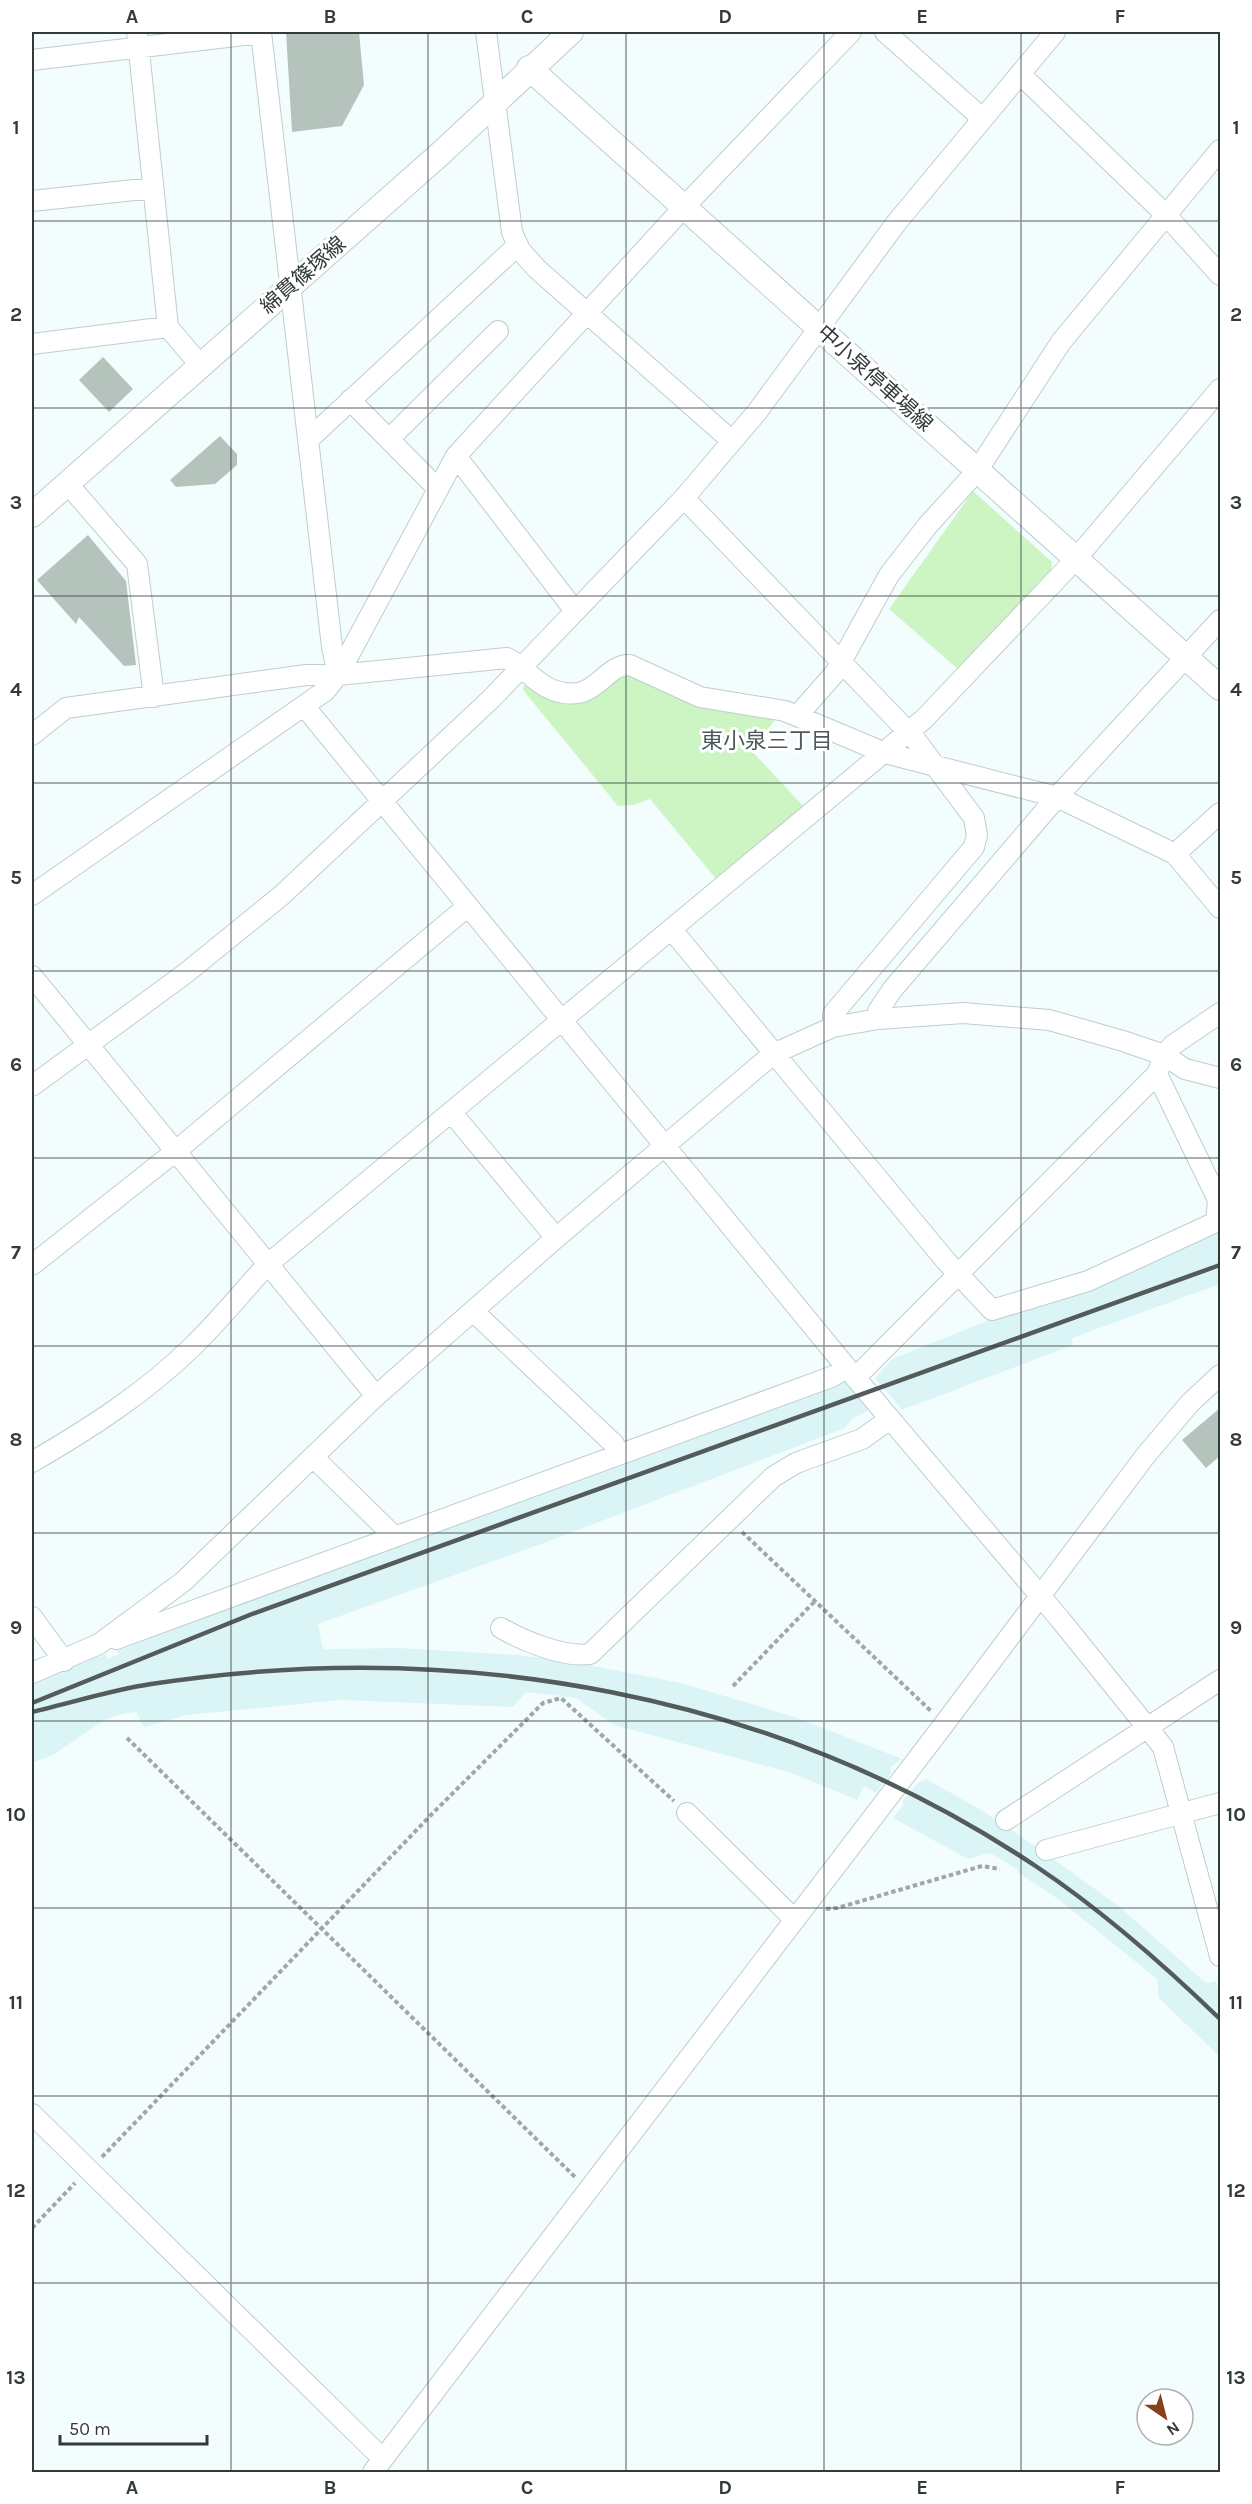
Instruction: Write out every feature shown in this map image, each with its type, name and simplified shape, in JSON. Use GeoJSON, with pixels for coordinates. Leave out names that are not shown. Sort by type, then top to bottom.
{"type":"FeatureCollection","features":[{"type":"Feature","properties":{"kind":"main road","name":"綿貫篠塚線"},"geometry":{"type":"LineString","coordinates":[[32,514],[290,286],[570,32]]}},
{"type":"Feature","properties":{"kind":"main road","name":"中小泉停車場線"},"geometry":{"type":"LineString","coordinates":[[529,68],[685,206],[1075,560],[1221,688]]}},
{"type":"Feature","properties":{"kind":"street"},"geometry":{"type":"LineString","coordinates":[[32,60],[138,40],[261,32],[332,647],[338,675]]}},
{"type":"Feature","properties":{"kind":"street"},"geometry":{"type":"LineString","coordinates":[[486,32],[512,232],[518,245],[537,269],[732,441]]}},
{"type":"Feature","properties":{"kind":"street"},"geometry":{"type":"LineString","coordinates":[[32,895],[325,691],[338,675],[456,456],[587,311],[851,32]]}},
{"type":"Feature","properties":{"kind":"street"},"geometry":{"type":"LineString","coordinates":[[885,32],[983,119]]}},
{"type":"Feature","properties":{"kind":"street"},"geometry":{"type":"LineString","coordinates":[[32,1086],[186,973],[282,896],[446,744],[684,498],[732,441],[897,222],[1055,32]]}},
{"type":"Feature","properties":{"kind":"street"},"geometry":{"type":"LineString","coordinates":[[138,40],[168,327],[200,365]]}},
{"type":"Feature","properties":{"kind":"street"},"geometry":{"type":"LineString","coordinates":[[1020,74],[1166,215],[1221,275]]}},
{"type":"Feature","properties":{"kind":"street"},"geometry":{"type":"LineString","coordinates":[[798,715],[841,662],[889,575],[928,525],[977,471],[1061,342],[1221,150]]}},
{"type":"Feature","properties":{"kind":"street"},"geometry":{"type":"LineString","coordinates":[[32,201],[153,188]]}},
{"type":"Feature","properties":{"kind":"street"},"geometry":{"type":"LineString","coordinates":[[308,440],[518,245]]}},
{"type":"Feature","properties":{"kind":"street"},"geometry":{"type":"LineString","coordinates":[[32,344],[168,327]]}},
{"type":"Feature","properties":{"kind":"street"},"geometry":{"type":"LineString","coordinates":[[389,439],[498,331]]}},
{"type":"Feature","properties":{"kind":"street"},"geometry":{"type":"LineString","coordinates":[[32,1462],[80,1434],[159,1376],[193,1347],[267,1265],[908,733],[1002,639],[1075,560],[1221,389]]}},
{"type":"Feature","properties":{"kind":"street"},"geometry":{"type":"LineString","coordinates":[[350,400],[438,489]]}},
{"type":"Feature","properties":{"kind":"street"},"geometry":{"type":"LineString","coordinates":[[456,456],[575,611]]}},
{"type":"Feature","properties":{"kind":"street"},"geometry":{"type":"LineString","coordinates":[[67,483],[137,564],[154,697]]}},
{"type":"Feature","properties":{"kind":"street"},"geometry":{"type":"LineString","coordinates":[[684,498],[908,733],[970,812],[977,836],[974,847],[833,1014],[833,1027]]}},
{"type":"Feature","properties":{"kind":"street"},"geometry":{"type":"LineString","coordinates":[[878,1019],[878,1011],[892,990],[1057,797],[1221,620]]}},
{"type":"Feature","properties":{"kind":"street"},"geometry":{"type":"LineString","coordinates":[[32,735],[66,708],[306,675],[338,675],[507,658],[541,685],[568,694],[589,690],[618,667],[630,664],[700,697],[798,715],[885,753],[1057,797],[1175,854],[1221,908]]}},
{"type":"Feature","properties":{"kind":"street"},"geometry":{"type":"LineString","coordinates":[[304,706],[851,1372],[1164,1747],[1221,1956]]}},
{"type":"Feature","properties":{"kind":"street"},"geometry":{"type":"LineString","coordinates":[[1175,854],[1221,813]]}},
{"type":"Feature","properties":{"kind":"street"},"geometry":{"type":"LineString","coordinates":[[32,1265],[176,1151],[468,906]]}},
{"type":"Feature","properties":{"kind":"street"},"geometry":{"type":"LineString","coordinates":[[672,930],[959,1275],[986,1306],[999,1310],[1088,1281],[1216,1222],[1218,1200],[1156,1074]]}},
{"type":"Feature","properties":{"kind":"street"},"geometry":{"type":"LineString","coordinates":[[904,930],[929,947]]}},
{"type":"Feature","properties":{"kind":"street"},"geometry":{"type":"LineString","coordinates":[[32,976],[87,1047],[176,1151],[376,1396]]}},
{"type":"Feature","properties":{"kind":"street"},"geometry":{"type":"LineString","coordinates":[[99,1644],[184,1581],[376,1396],[556,1238],[773,1054],[833,1027],[878,1019],[963,1013],[1049,1020],[1164,1055],[1185,1069],[1221,1078]]}},
{"type":"Feature","properties":{"kind":"street"},"geometry":{"type":"LineString","coordinates":[[32,1673],[99,1644],[618,1454],[831,1377],[851,1372],[959,1275],[1156,1074],[1164,1055],[1221,1013]]}},
{"type":"Feature","properties":{"kind":"street"},"geometry":{"type":"LineString","coordinates":[[452,1113],[556,1238]]}},
{"type":"Feature","properties":{"kind":"street"},"geometry":{"type":"LineString","coordinates":[[473,1311],[614,1444],[618,1454]]}},
{"type":"Feature","properties":{"kind":"street"},"geometry":{"type":"LineString","coordinates":[[32,2114],[378,2466],[587,2189],[945,1723],[1153,1446],[1190,1403],[1221,1375]]}},
{"type":"Feature","properties":{"kind":"street"},"geometry":{"type":"LineString","coordinates":[[501,1628],[515,1636],[577,1656],[590,1654],[773,1477],[788,1467],[862,1439],[890,1419]]}},
{"type":"Feature","properties":{"kind":"street"},"geometry":{"type":"LineString","coordinates":[[313,1457],[396,1537]]}},
{"type":"Feature","properties":{"kind":"street"},"geometry":{"type":"LineString","coordinates":[[32,1617],[64,1661]]}},
{"type":"Feature","properties":{"kind":"street"},"geometry":{"type":"LineString","coordinates":[[1006,1820],[1221,1680]]}},
{"type":"Feature","properties":{"kind":"street"},"geometry":{"type":"LineString","coordinates":[[1046,1850],[1221,1803]]}},
{"type":"Feature","properties":{"kind":"street"},"geometry":{"type":"LineString","coordinates":[[687,1813],[795,1920]]}},
{"type":"Feature","properties":{"kind":"path"},"geometry":{"type":"LineString","coordinates":[[729,1520],[945,1723]]}},
{"type":"Feature","properties":{"kind":"path"},"geometry":{"type":"LineString","coordinates":[[733,1686],[815,1601]]}},
{"type":"Feature","properties":{"kind":"path"},"geometry":{"type":"LineString","coordinates":[[32,2228],[447,1798],[543,1703],[554,1698],[561,1698],[687,1813]]}},
{"type":"Feature","properties":{"kind":"path"},"geometry":{"type":"LineString","coordinates":[[127,1738],[587,2189]]}},
{"type":"Feature","properties":{"kind":"path"},"geometry":{"type":"LineString","coordinates":[[810,1900],[830,1910],[982,1866],[1000,1869]]}},
{"type":"Feature","properties":{"kind":"shaded area"},"geometry":{"type":"Polygon","coordinates":[[[1220,1227],[1220,1284],[1072,1338],[1073,1345],[902,1410],[875,1378],[892,1359],[1220,1227]]]}},
{"type":"Feature","properties":{"kind":"shaded area"},"geometry":{"type":"Polygon","coordinates":[[[846,1379],[870,1410],[853,1418],[845,1428],[544,1543],[318,1624],[323,1649],[399,1648],[518,1655],[568,1661],[681,1683],[798,1718],[902,1759],[891,1767],[891,1773],[876,1793],[864,1786],[857,1800],[792,1773],[614,1725],[576,1698],[526,1692],[513,1707],[340,1700],[187,1715],[144,1727],[136,1712],[122,1714],[106,1719],[53,1755],[32,1763],[32,1682],[105,1654],[108,1659],[119,1654],[115,1647],[846,1379]]]}},
{"type":"Feature","properties":{"kind":"shaded area"},"geometry":{"type":"Polygon","coordinates":[[[926,1779],[983,1811],[1121,1908],[1206,1983],[1216,1981],[1220,1996],[1220,2057],[1159,1998],[1157,1979],[1058,1899],[1017,1872],[1017,1869],[990,1853],[968,1859],[893,1818],[903,1805],[903,1800],[917,1784],[926,1779]]]}},
{"type":"Feature","properties":{"kind":"green space"},"geometry":{"type":"Polygon","coordinates":[[[973,491],[1052,562],[1051,574],[959,670],[889,609],[973,491]]]}},
{"type":"Feature","properties":{"kind":"green space"},"geometry":{"type":"Polygon","coordinates":[[[624,672],[703,707],[775,720],[751,750],[805,808],[717,880],[650,799],[633,805],[618,806],[523,690],[524,685],[555,700],[567,703],[577,702],[598,693],[624,672]]]}},
{"type":"Feature","properties":{"kind":"building"},"geometry":{"type":"Polygon","coordinates":[[[286,32],[359,32],[364,85],[342,126],[292,132],[286,32]]]}},
{"type":"Feature","properties":{"kind":"building"},"geometry":{"type":"Polygon","coordinates":[[[103,357],[133,389],[109,412],[79,380],[103,357]]]}},
{"type":"Feature","properties":{"kind":"building"},"geometry":{"type":"Polygon","coordinates":[[[220,436],[237,454],[237,465],[215,484],[176,487],[170,480],[220,436]]]}},
{"type":"Feature","properties":{"kind":"building"},"geometry":{"type":"Polygon","coordinates":[[[88,535],[126,581],[136,665],[124,666],[79,617],[76,624],[37,580],[88,535]]]}},
{"type":"Feature","properties":{"kind":"building"},"geometry":{"type":"Polygon","coordinates":[[[1220,1408],[1220,1456],[1206,1468],[1182,1440],[1220,1408]]]}},
{"type":"Feature","properties":{"kind":"railway"},"geometry":{"type":"LineString","coordinates":[[32,1703],[252,1614],[1220,1265]]}},
{"type":"Feature","properties":{"kind":"railway"},"geometry":{"type":"LineString","coordinates":[[32,1712],[151,1684],[267,1671],[383,1668],[498,1675],[612,1692],[723,1720],[832,1758],[937,1807],[1037,1867],[1132,1939],[1220,2019]]}},
{"type":"Feature","properties":{"kind":"district","name":"東小泉三丁目"},"geometry":{"type":"Point","coordinates":[767,740]}}]}
